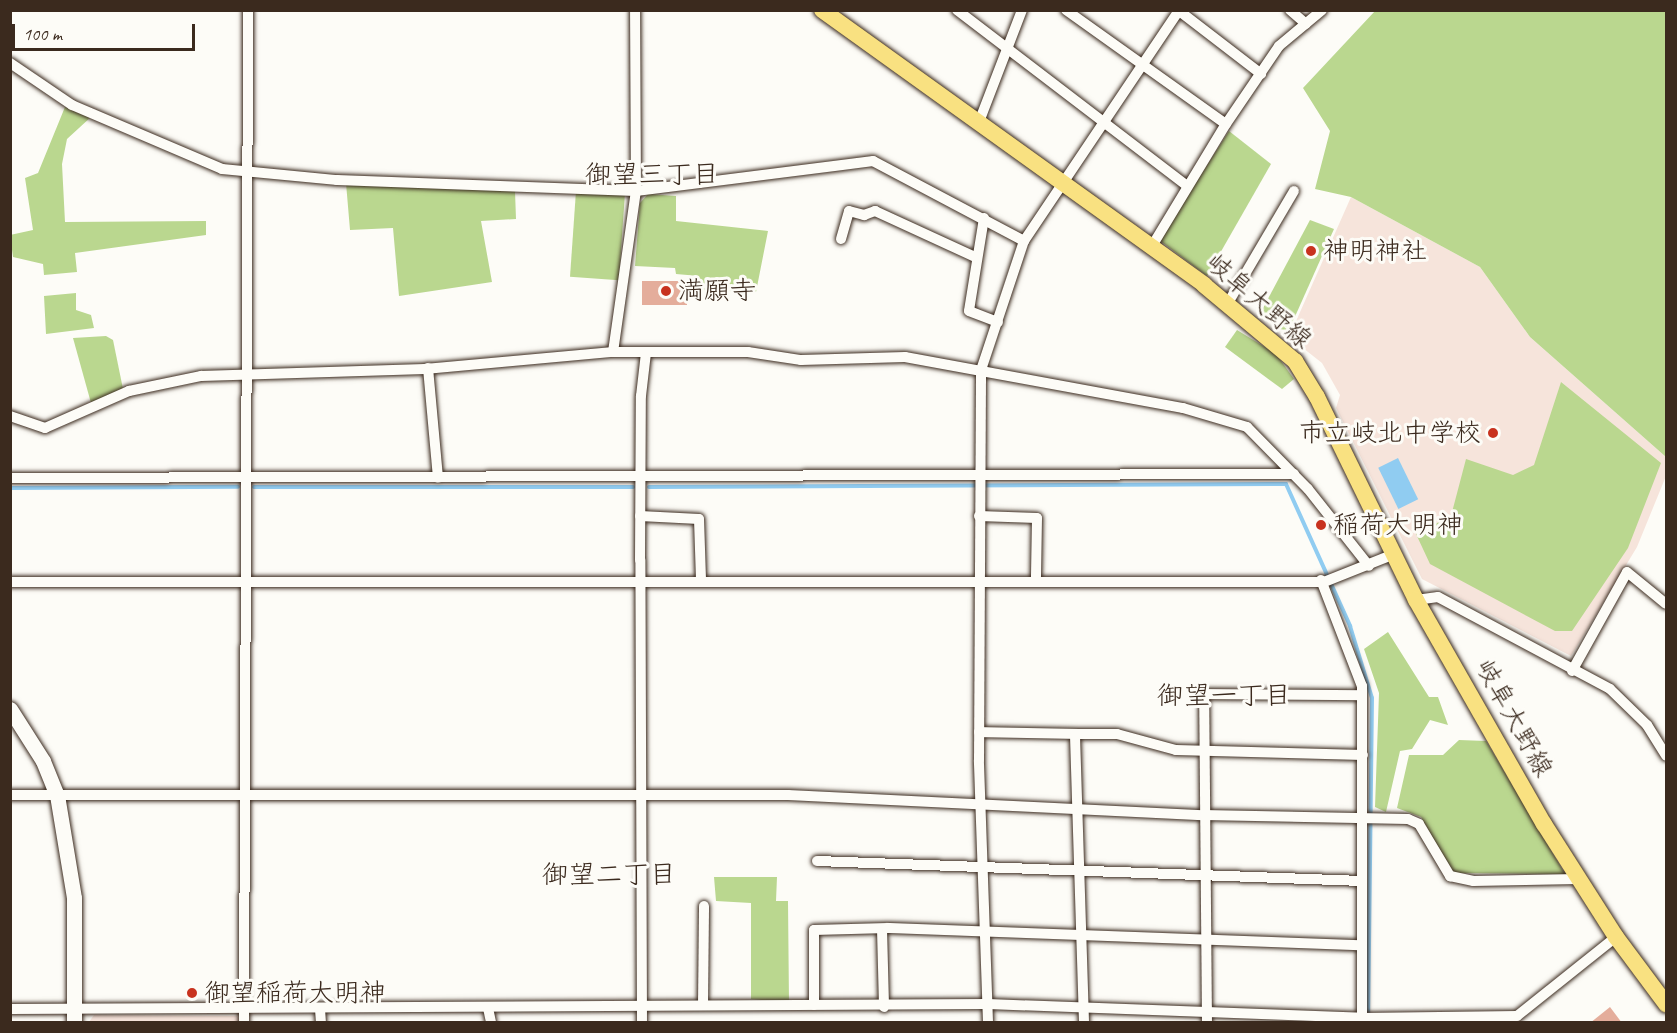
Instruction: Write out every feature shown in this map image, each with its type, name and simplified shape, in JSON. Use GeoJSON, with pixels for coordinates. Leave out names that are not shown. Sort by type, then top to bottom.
{"type":"FeatureCollection","features":[{"type":"Feature","properties":{"kind":"main road","name":"岐阜大野線"},"geometry":{"type":"LineString","coordinates":[[822,10],[1152,246],[1228,303],[1289,356],[1305,376],[1416,600],[1578,879],[1616,937],[1666,1004]]}},
{"type":"Feature","properties":{"kind":"street"},"geometry":{"type":"LineString","coordinates":[[244,1023],[244,173],[248,10]]}},
{"type":"Feature","properties":{"kind":"street"},"geometry":{"type":"LineString","coordinates":[[613,352],[636,191],[635,10]]}},
{"type":"Feature","properties":{"kind":"street"},"geometry":{"type":"LineString","coordinates":[[957,10],[1187,186]]}},
{"type":"Feature","properties":{"kind":"street"},"geometry":{"type":"LineString","coordinates":[[979,122],[1022,10]]}},
{"type":"Feature","properties":{"kind":"street"},"geometry":{"type":"LineString","coordinates":[[1066,10],[1143,68],[1226,124]]}},
{"type":"Feature","properties":{"kind":"street"},"geometry":{"type":"LineString","coordinates":[[1290,10],[1306,24]]}},
{"type":"Feature","properties":{"kind":"street"},"geometry":{"type":"LineString","coordinates":[[1152,246],[1226,124],[1279,46],[1322,10]]}},
{"type":"Feature","properties":{"kind":"street"},"geometry":{"type":"LineString","coordinates":[[988,1023],[986,931],[981,867],[979,732],[978,581],[981,370],[999,322],[1024,241],[1106,125],[1179,11],[1261,74]]}},
{"type":"Feature","properties":{"kind":"street"},"geometry":{"type":"LineString","coordinates":[[10,63],[72,105],[188,158],[244,173],[636,191],[873,161],[1024,241]]}},
{"type":"Feature","properties":{"kind":"street"},"geometry":{"type":"LineString","coordinates":[[1228,303],[1294,191]]}},
{"type":"Feature","properties":{"kind":"street"},"geometry":{"type":"LineString","coordinates":[[841,238],[849,210],[864,215],[875,211],[977,258]]}},
{"type":"Feature","properties":{"kind":"street"},"geometry":{"type":"LineString","coordinates":[[984,218],[969,311],[999,322]]}},
{"type":"Feature","properties":{"kind":"street"},"geometry":{"type":"LineString","coordinates":[[10,416],[45,428],[163,381],[428,368],[613,352],[748,352],[801,360],[906,357],[1223,418],[1247,426],[1294,474],[1369,566]]}},
{"type":"Feature","properties":{"kind":"street"},"geometry":{"type":"LineString","coordinates":[[642,1023],[640,478],[646,353]]}},
{"type":"Feature","properties":{"kind":"street"},"geometry":{"type":"LineString","coordinates":[[428,368],[438,478]]}},
{"type":"Feature","properties":{"kind":"street"},"geometry":{"type":"LineString","coordinates":[[10,478],[979,477],[1294,474]]}},
{"type":"Feature","properties":{"kind":"street"},"geometry":{"type":"LineString","coordinates":[[640,516],[699,519],[701,580]]}},
{"type":"Feature","properties":{"kind":"street"},"geometry":{"type":"LineString","coordinates":[[979,516],[1036,518],[1036,578]]}},
{"type":"Feature","properties":{"kind":"street"},"geometry":{"type":"LineString","coordinates":[[10,582],[978,581],[1036,578],[1321,580],[1369,566],[1392,555]]}},
{"type":"Feature","properties":{"kind":"street"},"geometry":{"type":"LineString","coordinates":[[1572,671],[1627,572],[1666,604]]}},
{"type":"Feature","properties":{"kind":"street"},"geometry":{"type":"LineString","coordinates":[[1321,580],[1362,696],[1363,1020]]}},
{"type":"Feature","properties":{"kind":"street"},"geometry":{"type":"LineString","coordinates":[[1416,600],[1438,597],[1572,671],[1610,689],[1647,725],[1666,755]]}},
{"type":"Feature","properties":{"kind":"street"},"geometry":{"type":"LineString","coordinates":[[1207,1018],[1203,815],[1204,694],[1362,696]]}},
{"type":"Feature","properties":{"kind":"street"},"geometry":{"type":"LineString","coordinates":[[10,709],[43,761],[57,795],[74,898],[74,1015]]}},
{"type":"Feature","properties":{"kind":"street"},"geometry":{"type":"LineString","coordinates":[[979,732],[1117,734],[1176,750],[1363,755]]}},
{"type":"Feature","properties":{"kind":"street"},"geometry":{"type":"LineString","coordinates":[[1075,734],[1084,1023]]}},
{"type":"Feature","properties":{"kind":"street"},"geometry":{"type":"LineString","coordinates":[[10,795],[642,793],[898,797],[981,804],[1203,815],[1408,819],[1419,824],[1450,876],[1473,881],[1578,879]]}},
{"type":"Feature","properties":{"kind":"street"},"geometry":{"type":"LineString","coordinates":[[817,861],[1362,881]]}},
{"type":"Feature","properties":{"kind":"street"},"geometry":{"type":"LineString","coordinates":[[703,1005],[704,906]]}},
{"type":"Feature","properties":{"kind":"street"},"geometry":{"type":"LineString","coordinates":[[882,929],[884,1007]]}},
{"type":"Feature","properties":{"kind":"street"},"geometry":{"type":"LineString","coordinates":[[814,1005],[814,930],[986,931],[1362,945]]}},
{"type":"Feature","properties":{"kind":"street"},"geometry":{"type":"LineString","coordinates":[[10,1009],[74,1015],[244,1009],[642,1005],[884,1007],[988,1004],[1083,1008],[1207,1018],[1363,1020],[1517,1016],[1616,937]]}},
{"type":"Feature","properties":{"kind":"street"},"geometry":{"type":"LineString","coordinates":[[488,1008],[491,1023]]}},
{"type":"Feature","properties":{"kind":"street"},"geometry":{"type":"LineString","coordinates":[[320,1009],[321,1023]]}},
{"type":"Feature","properties":{"kind":"shaded area","name":"市立岐北中学校"},"geometry":{"type":"Polygon","coordinates":[[[1351,197],[1480,267],[1530,337],[1666,457],[1666,476],[1637,547],[1571,656],[1422,579],[1336,408],[1340,395],[1322,363],[1289,337],[1351,197]]]}},
{"type":"Feature","properties":{"kind":"shaded area"},"geometry":{"type":"Polygon","coordinates":[[[94,1015],[237,1016],[241,1022],[89,1022],[94,1015]]]}},
{"type":"Feature","properties":{"kind":"green space"},"geometry":{"type":"Polygon","coordinates":[[[1375,11],[1666,11],[1666,457],[1530,337],[1480,267],[1351,197],[1315,189],[1330,131],[1303,88],[1375,11]]]}},
{"type":"Feature","properties":{"kind":"green space"},"geometry":{"type":"Polygon","coordinates":[[[65,107],[91,117],[67,139],[62,164],[65,222],[206,221],[206,235],[75,253],[77,272],[44,275],[43,264],[13,257],[10,235],[33,230],[25,178],[38,173],[65,107]]]}},
{"type":"Feature","properties":{"kind":"green space"},"geometry":{"type":"Polygon","coordinates":[[[1229,131],[1271,164],[1207,276],[1159,240],[1229,131]]]}},
{"type":"Feature","properties":{"kind":"green space"},"geometry":{"type":"Polygon","coordinates":[[[346,183],[515,191],[516,219],[481,221],[492,282],[399,296],[393,228],[350,230],[346,183]]]}},
{"type":"Feature","properties":{"kind":"green space"},"geometry":{"type":"Polygon","coordinates":[[[576,191],[625,194],[619,280],[570,277],[576,191]]]}},
{"type":"Feature","properties":{"kind":"green space"},"geometry":{"type":"Polygon","coordinates":[[[648,194],[676,196],[676,221],[768,231],[756,292],[696,290],[699,276],[676,274],[675,268],[635,266],[640,203],[648,194]]]}},
{"type":"Feature","properties":{"kind":"green space"},"geometry":{"type":"Polygon","coordinates":[[[1310,220],[1334,229],[1289,330],[1278,329],[1262,310],[1310,220]]]}},
{"type":"Feature","properties":{"kind":"green space"},"geometry":{"type":"Polygon","coordinates":[[[76,293],[76,310],[91,315],[94,328],[46,334],[44,296],[76,293]]]}},
{"type":"Feature","properties":{"kind":"green space"},"geometry":{"type":"Polygon","coordinates":[[[1237,330],[1276,354],[1294,379],[1282,389],[1225,347],[1237,330]]]}},
{"type":"Feature","properties":{"kind":"green space"},"geometry":{"type":"Polygon","coordinates":[[[106,336],[113,340],[123,389],[91,403],[73,338],[106,336]]]}},
{"type":"Feature","properties":{"kind":"green space"},"geometry":{"type":"Polygon","coordinates":[[[1561,382],[1661,463],[1628,548],[1572,631],[1555,631],[1430,564],[1416,534],[1451,516],[1466,459],[1513,475],[1534,465],[1561,382]]]}},
{"type":"Feature","properties":{"kind":"green space"},"geometry":{"type":"Polygon","coordinates":[[[1388,632],[1429,697],[1438,697],[1448,725],[1430,720],[1412,749],[1400,751],[1386,812],[1375,807],[1379,693],[1364,649],[1388,632]]]}},
{"type":"Feature","properties":{"kind":"green space"},"geometry":{"type":"Polygon","coordinates":[[[1459,740],[1486,741],[1565,874],[1453,873],[1421,817],[1397,808],[1409,755],[1443,755],[1459,740]]]}},
{"type":"Feature","properties":{"kind":"green space"},"geometry":{"type":"Polygon","coordinates":[[[714,877],[777,877],[776,901],[788,901],[789,1003],[751,999],[751,903],[716,901],[714,877]]]}},
{"type":"Feature","properties":{"kind":"water"},"geometry":{"type":"Polygon","coordinates":[[[1398,458],[1418,499],[1398,509],[1378,468],[1398,458]]]}},
{"type":"Feature","properties":{"kind":"building","name":"満願寺"},"geometry":{"type":"Polygon","coordinates":[[[642,281],[687,281],[687,305],[642,305],[642,281]]]}},
{"type":"Feature","properties":{"kind":"building"},"geometry":{"type":"Polygon","coordinates":[[[1610,1007],[1622,1023],[1590,1023],[1610,1007]]]}},
{"type":"Feature","properties":{"kind":"waterway"},"geometry":{"type":"LineString","coordinates":[[649,487],[1286,484],[1350,626],[1372,698],[1368,1018]]}},
{"type":"Feature","properties":{"kind":"waterway"},"geometry":{"type":"LineString","coordinates":[[10,488],[238,487]]}},
{"type":"Feature","properties":{"kind":"waterway"},"geometry":{"type":"LineString","coordinates":[[254,487],[633,487]]}},
{"type":"Feature","properties":{"kind":"place","name":"神明神社"},"geometry":{"type":"Point","coordinates":[1311,251]}},
{"type":"Feature","properties":{"kind":"place","name":"満願寺"},"geometry":{"type":"Point","coordinates":[666,291]}},
{"type":"Feature","properties":{"kind":"place","name":"市立岐北中学校"},"geometry":{"type":"Point","coordinates":[1493,433]}},
{"type":"Feature","properties":{"kind":"place","name":"稲荷大明神"},"geometry":{"type":"Point","coordinates":[1321,525]}},
{"type":"Feature","properties":{"kind":"place","name":"御望稲荷大明神"},"geometry":{"type":"Point","coordinates":[192,993]}},
{"type":"Feature","properties":{"kind":"district","name":"御望三丁目"},"geometry":{"type":"Point","coordinates":[652,175]}},
{"type":"Feature","properties":{"kind":"district","name":"御望一丁目"},"geometry":{"type":"Point","coordinates":[1224,696]}},
{"type":"Feature","properties":{"kind":"district","name":"御望二丁目"},"geometry":{"type":"Point","coordinates":[609,875]}}]}
